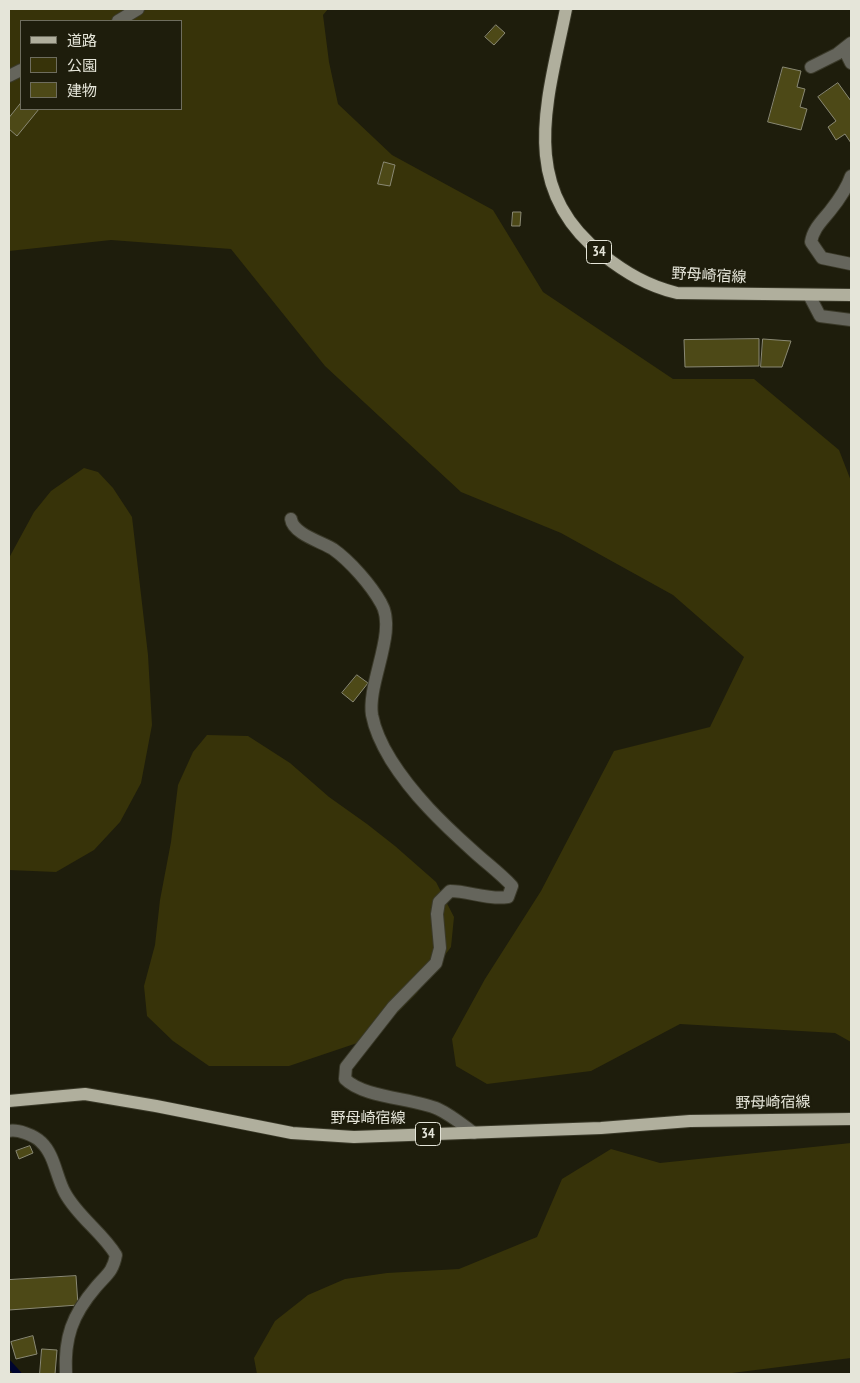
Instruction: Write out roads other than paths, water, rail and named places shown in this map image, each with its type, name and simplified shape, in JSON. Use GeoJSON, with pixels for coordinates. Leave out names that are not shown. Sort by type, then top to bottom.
{"type":"FeatureCollection","features":[{"type":"Feature","properties":{"kind":"main road","name":"野母崎宿線"},"geometry":{"type":"LineString","coordinates":[[566,9],[546,112],[544,140],[546,162],[552,183],[564,214],[574,229],[594,248],[633,277],[657,288],[677,293],[851,295]]}},
{"type":"Feature","properties":{"kind":"main road","name":"野母崎宿線"},"geometry":{"type":"LineString","coordinates":[[9,1101],[85,1094],[292,1133],[354,1137],[600,1128],[690,1121],[851,1119]]}},
{"type":"Feature","properties":{"kind":"street"},"geometry":{"type":"LineString","coordinates":[[120,20],[138,9]]}},
{"type":"Feature","properties":{"kind":"street"},"geometry":{"type":"LineString","coordinates":[[811,67],[838,54],[847,46],[851,63]]}},
{"type":"Feature","properties":{"kind":"street"},"geometry":{"type":"LineString","coordinates":[[851,176],[832,209],[812,233],[811,242],[822,258],[851,264]]}},
{"type":"Feature","properties":{"kind":"street"},"geometry":{"type":"LineString","coordinates":[[809,295],[820,316],[851,320]]}},
{"type":"Feature","properties":{"kind":"street"},"geometry":{"type":"LineString","coordinates":[[291,519],[291,523],[297,529],[333,549],[358,573],[382,604],[386,622],[372,714],[382,745],[401,776],[421,801],[512,886],[508,897],[497,898],[464,891],[450,891],[439,902],[436,914],[440,948],[436,963],[393,1007],[346,1067],[345,1079],[350,1084],[363,1090],[438,1109],[474,1133]]}},
{"type":"Feature","properties":{"kind":"street"},"geometry":{"type":"LineString","coordinates":[[9,1131],[23,1133],[40,1141],[51,1158],[65,1193],[80,1214],[107,1240],[116,1255],[114,1268],[94,1289],[78,1312],[67,1335],[66,1374]]}},
{"type":"Feature","properties":{"kind":"waterway"},"geometry":{"type":"LineString","coordinates":[[9,1364],[18,1374]]}}]}
